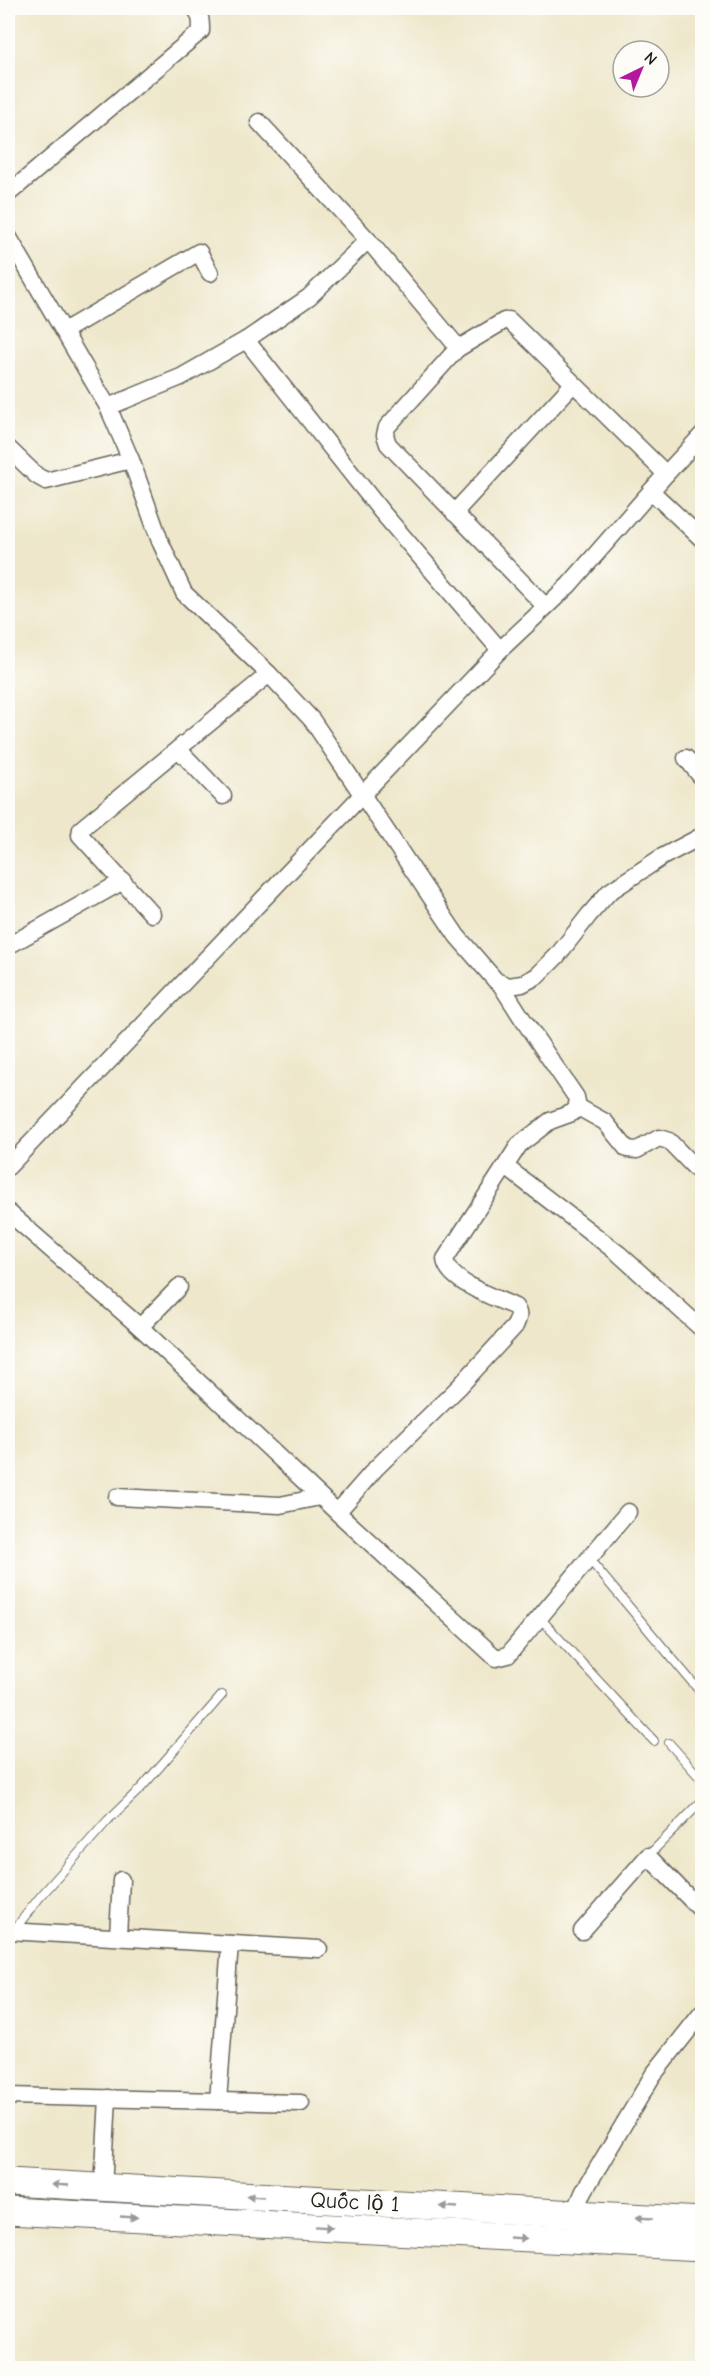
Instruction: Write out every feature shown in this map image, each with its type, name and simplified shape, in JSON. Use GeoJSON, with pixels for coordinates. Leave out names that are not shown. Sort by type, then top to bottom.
{"type":"FeatureCollection","features":[{"type":"Feature","properties":{"kind":"highway","name":"Quốc lộ 1"},"geometry":{"type":"LineString","coordinates":[[8,2182],[702,2221]]}},
{"type":"Feature","properties":{"kind":"highway","name":"Quốc lộ 1"},"geometry":{"type":"LineString","coordinates":[[8,2211],[702,2247]]}},
{"type":"Feature","properties":{"kind":"street"},"geometry":{"type":"LineString","coordinates":[[8,194],[201,32],[201,22],[195,8]]}},
{"type":"Feature","properties":{"kind":"street"},"geometry":{"type":"LineString","coordinates":[[259,122],[368,240],[458,350]]}},
{"type":"Feature","properties":{"kind":"street"},"geometry":{"type":"LineString","coordinates":[[8,236],[108,407],[131,460],[160,541],[184,593],[269,674],[312,720],[457,936],[501,985],[576,1097],[578,1107],[605,1122],[627,1149],[637,1150],[659,1138],[669,1141],[702,1175]]}},
{"type":"Feature","properties":{"kind":"street"},"geometry":{"type":"LineString","coordinates":[[108,407],[181,377],[246,340],[309,297],[368,240]]}},
{"type":"Feature","properties":{"kind":"street"},"geometry":{"type":"LineString","coordinates":[[64,331],[199,252],[210,273]]}},
{"type":"Feature","properties":{"kind":"street"},"geometry":{"type":"LineString","coordinates":[[545,606],[396,454],[388,444],[385,435],[387,426],[393,419],[458,350],[504,321],[509,321],[666,474]]}},
{"type":"Feature","properties":{"kind":"street"},"geometry":{"type":"LineString","coordinates":[[246,340],[381,512],[500,650]]}},
{"type":"Feature","properties":{"kind":"street"},"geometry":{"type":"LineString","coordinates":[[454,513],[573,384]]}},
{"type":"Feature","properties":{"kind":"street"},"geometry":{"type":"LineString","coordinates":[[8,1167],[500,650],[569,585],[702,435]]}},
{"type":"Feature","properties":{"kind":"street"},"geometry":{"type":"LineString","coordinates":[[8,448],[37,476],[46,481],[131,460]]}},
{"type":"Feature","properties":{"kind":"street"},"geometry":{"type":"LineString","coordinates":[[651,491],[702,539]]}},
{"type":"Feature","properties":{"kind":"street"},"geometry":{"type":"LineString","coordinates":[[152,914],[80,835],[81,829],[269,674]]}},
{"type":"Feature","properties":{"kind":"street"},"geometry":{"type":"LineString","coordinates":[[178,749],[223,796]]}},
{"type":"Feature","properties":{"kind":"street"},"geometry":{"type":"LineString","coordinates":[[686,758],[702,778]]}},
{"type":"Feature","properties":{"kind":"street"},"geometry":{"type":"LineString","coordinates":[[501,985],[522,984],[537,976],[557,956],[609,892],[662,857],[702,836]]}},
{"type":"Feature","properties":{"kind":"street"},"geometry":{"type":"LineString","coordinates":[[8,946],[123,881]]}},
{"type":"Feature","properties":{"kind":"street"},"geometry":{"type":"LineString","coordinates":[[339,1514],[341,1508],[376,1468],[459,1387],[515,1326],[519,1312],[514,1307],[458,1279],[450,1273],[444,1259],[525,1140],[550,1121],[572,1113],[578,1107]]}},
{"type":"Feature","properties":{"kind":"street"},"geometry":{"type":"LineString","coordinates":[[506,1167],[619,1254],[702,1329]]}},
{"type":"Feature","properties":{"kind":"street"},"geometry":{"type":"LineString","coordinates":[[8,1212],[140,1327],[320,1497],[496,1658],[508,1655],[628,1512]]}},
{"type":"Feature","properties":{"kind":"street"},"geometry":{"type":"LineString","coordinates":[[140,1327],[179,1287]]}},
{"type":"Feature","properties":{"kind":"street"},"geometry":{"type":"LineString","coordinates":[[117,1497],[280,1505],[320,1497]]}},
{"type":"Feature","properties":{"kind":"street"},"geometry":{"type":"LineString","coordinates":[[582,1931],[648,1856],[702,1911]]}},
{"type":"Feature","properties":{"kind":"street"},"geometry":{"type":"LineString","coordinates":[[118,1936],[121,1880]]}},
{"type":"Feature","properties":{"kind":"street"},"geometry":{"type":"LineString","coordinates":[[10,1931],[319,1948]]}},
{"type":"Feature","properties":{"kind":"street"},"geometry":{"type":"LineString","coordinates":[[218,2101],[230,1944]]}},
{"type":"Feature","properties":{"kind":"street"},"geometry":{"type":"LineString","coordinates":[[574,2214],[584,2191],[653,2075],[702,2013]]}},
{"type":"Feature","properties":{"kind":"street"},"geometry":{"type":"LineString","coordinates":[[8,2096],[301,2103]]}},
{"type":"Feature","properties":{"kind":"street"},"geometry":{"type":"LineString","coordinates":[[103,2187],[108,2098]]}},
{"type":"Feature","properties":{"kind":"lane"},"geometry":{"type":"LineString","coordinates":[[589,1559],[697,1688]]}},
{"type":"Feature","properties":{"kind":"lane"},"geometry":{"type":"LineString","coordinates":[[539,1617],[654,1741]]}},
{"type":"Feature","properties":{"kind":"lane"},"geometry":{"type":"LineString","coordinates":[[10,1931],[108,1820],[142,1787],[222,1695]]}},
{"type":"Feature","properties":{"kind":"lane"},"geometry":{"type":"LineString","coordinates":[[669,1743],[702,1780]]}},
{"type":"Feature","properties":{"kind":"lane"},"geometry":{"type":"LineString","coordinates":[[648,1856],[702,1801]]}}]}
